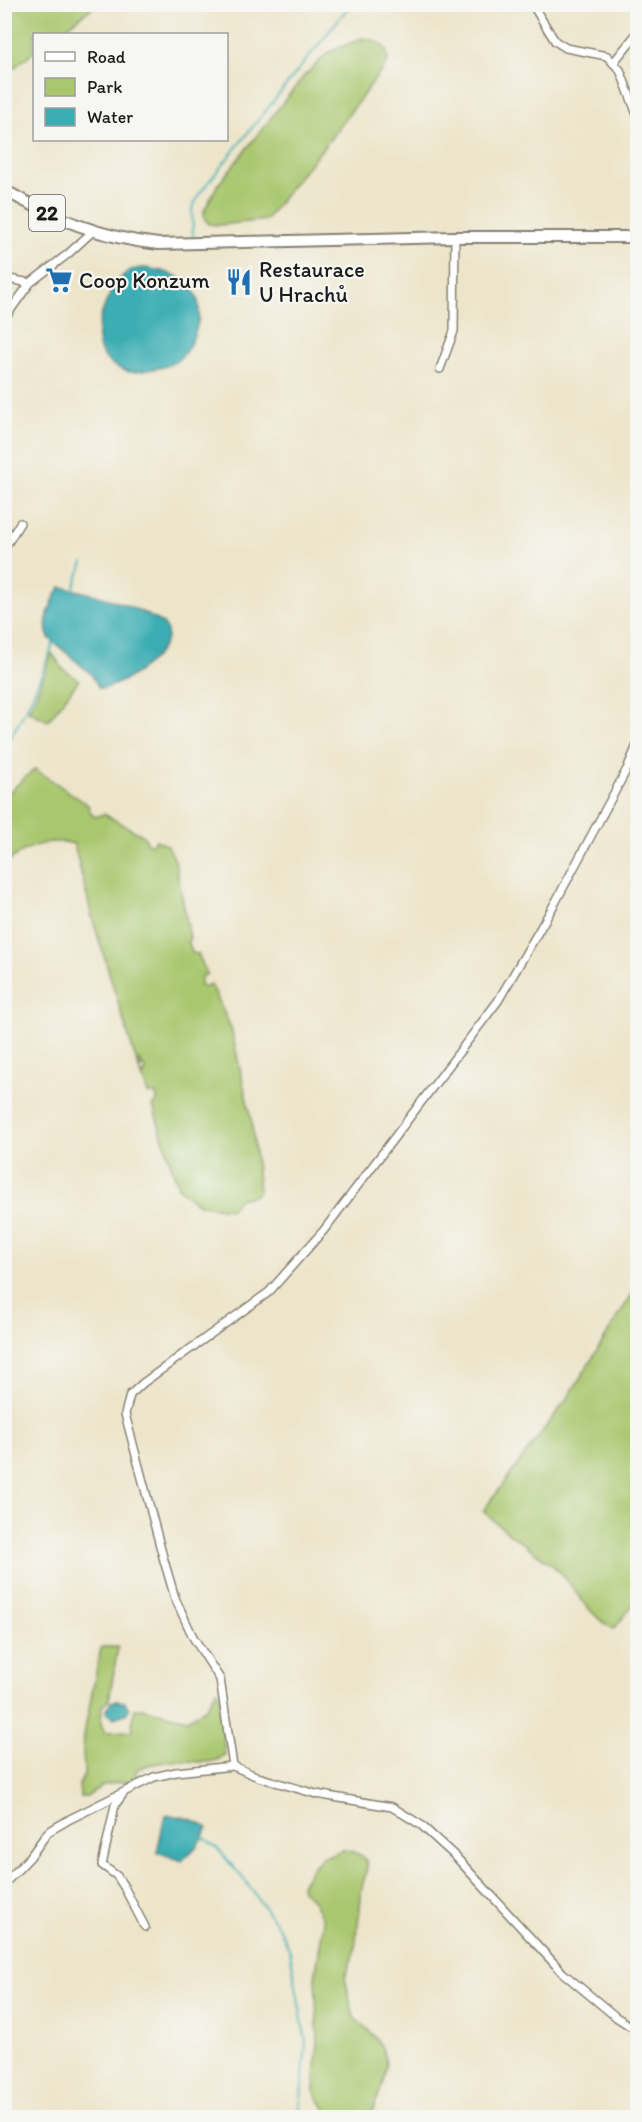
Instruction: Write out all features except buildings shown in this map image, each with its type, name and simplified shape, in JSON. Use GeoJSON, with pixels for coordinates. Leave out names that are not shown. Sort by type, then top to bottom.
{"type":"FeatureCollection","features":[{"type":"Feature","properties":{"kind":"main road","name":"22"},"geometry":{"type":"LineString","coordinates":[[4,190],[46,212],[93,231],[142,242],[174,244],[455,237],[638,237]]}},
{"type":"Feature","properties":{"kind":"street"},"geometry":{"type":"LineString","coordinates":[[532,4],[555,41],[566,48],[607,56],[620,70],[635,104],[638,117]]}},
{"type":"Feature","properties":{"kind":"street"},"geometry":{"type":"LineString","coordinates":[[613,63],[638,28]]}},
{"type":"Feature","properties":{"kind":"street"},"geometry":{"type":"LineString","coordinates":[[4,319],[30,283],[68,254],[93,231]]}},
{"type":"Feature","properties":{"kind":"street"},"geometry":{"type":"LineString","coordinates":[[440,369],[454,331],[455,237]]}},
{"type":"Feature","properties":{"kind":"street"},"geometry":{"type":"LineString","coordinates":[[4,278],[30,283]]}},
{"type":"Feature","properties":{"kind":"street"},"geometry":{"type":"LineString","coordinates":[[4,549],[20,523]]}},
{"type":"Feature","properties":{"kind":"street"},"geometry":{"type":"LineString","coordinates":[[233,1766],[220,1678],[193,1638],[175,1598],[162,1557],[125,1414],[130,1395],[269,1292],[324,1230],[498,1001],[560,893],[627,769],[638,742]]}},
{"type":"Feature","properties":{"kind":"street"},"geometry":{"type":"LineString","coordinates":[[4,1884],[30,1857],[48,1832],[124,1791],[154,1777],[176,1772],[233,1766],[258,1777],[316,1794],[392,1807],[421,1825],[455,1856],[563,1973],[616,2017],[638,2031]]}},
{"type":"Feature","properties":{"kind":"street"},"geometry":{"type":"LineString","coordinates":[[124,1791],[115,1805],[102,1865],[117,1876],[145,1927]]}},
{"type":"Feature","properties":{"kind":"green space"},"geometry":{"type":"Polygon","coordinates":[[[5,4],[96,4],[59,33],[33,33],[33,53],[5,75],[5,4]]]}},
{"type":"Feature","properties":{"kind":"green space"},"geometry":{"type":"Polygon","coordinates":[[[363,38],[382,45],[387,52],[388,62],[266,220],[209,224],[204,218],[204,211],[217,186],[304,76],[329,52],[363,38]]]}},
{"type":"Feature","properties":{"kind":"green space"},"geometry":{"type":"Polygon","coordinates":[[[52,653],[63,669],[79,680],[48,721],[28,711],[52,653]]]}},
{"type":"Feature","properties":{"kind":"green space"},"geometry":{"type":"Polygon","coordinates":[[[35,769],[88,805],[95,817],[104,814],[144,836],[148,844],[156,840],[168,846],[175,860],[190,938],[188,940],[192,953],[198,954],[207,974],[202,976],[200,984],[203,987],[211,984],[231,1028],[252,1123],[259,1191],[253,1196],[239,1199],[231,1209],[201,1205],[178,1187],[153,1106],[157,1102],[157,1097],[155,1094],[148,1094],[141,1073],[144,1075],[146,1070],[139,1060],[138,1064],[142,1066],[140,1072],[133,1051],[92,917],[74,844],[55,842],[37,845],[20,853],[5,864],[7,794],[35,769]]]}},
{"type":"Feature","properties":{"kind":"green space"},"geometry":{"type":"Polygon","coordinates":[[[637,1286],[637,1600],[614,1629],[588,1608],[553,1566],[483,1511],[569,1396],[637,1286]]]}},
{"type":"Feature","properties":{"kind":"green space"},"geometry":{"type":"Polygon","coordinates":[[[101,1647],[118,1647],[109,1700],[102,1706],[101,1724],[105,1732],[131,1731],[135,1709],[142,1708],[187,1719],[205,1709],[217,1689],[225,1754],[210,1762],[174,1761],[147,1766],[137,1769],[135,1780],[103,1785],[87,1797],[80,1797],[79,1785],[84,1774],[85,1729],[101,1647]]]}},
{"type":"Feature","properties":{"kind":"green space"},"geometry":{"type":"Polygon","coordinates":[[[343,1850],[356,1853],[367,1862],[361,1890],[355,1949],[345,1978],[354,2018],[378,2041],[384,2052],[386,2063],[385,2075],[370,2117],[332,2117],[314,2090],[318,2040],[315,1977],[323,1919],[311,1898],[302,1890],[301,1885],[311,1869],[323,1857],[343,1850]]]}},
{"type":"Feature","properties":{"kind":"water"},"geometry":{"type":"Polygon","coordinates":[[[144,268],[176,276],[187,283],[198,302],[199,315],[189,346],[179,359],[165,367],[130,372],[107,360],[101,352],[98,332],[103,309],[117,282],[131,270],[144,268]]]}},
{"type":"Feature","properties":{"kind":"water"},"geometry":{"type":"Polygon","coordinates":[[[61,587],[94,594],[134,608],[155,619],[164,625],[167,634],[164,645],[145,666],[133,675],[120,683],[99,688],[91,674],[49,638],[47,619],[54,598],[61,587]]]}},
{"type":"Feature","properties":{"kind":"water"},"geometry":{"type":"Polygon","coordinates":[[[111,1702],[125,1702],[129,1709],[126,1714],[114,1718],[107,1714],[107,1709],[111,1702]]]}},
{"type":"Feature","properties":{"kind":"water"},"geometry":{"type":"Polygon","coordinates":[[[170,1815],[191,1819],[208,1828],[196,1847],[182,1861],[157,1852],[164,1820],[170,1815]]]}},
{"type":"Feature","properties":{"kind":"waterway"},"geometry":{"type":"LineString","coordinates":[[193,236],[192,209],[199,194],[351,4]]}},
{"type":"Feature","properties":{"kind":"waterway"},"geometry":{"type":"LineString","coordinates":[[73,590],[83,563]]}},
{"type":"Feature","properties":{"kind":"waterway"},"geometry":{"type":"LineString","coordinates":[[4,746],[39,682],[54,641]]}},
{"type":"Feature","properties":{"kind":"waterway"},"geometry":{"type":"LineString","coordinates":[[203,1837],[217,1848],[246,1882],[281,1931],[290,1951],[306,2043],[300,2109],[302,2118]]}},
{"type":"Feature","properties":{"kind":"place","name":"Coop Konzum"},"geometry":{"type":"Point","coordinates":[59,280]}},
{"type":"Feature","properties":{"kind":"place","name":"Restaurace U Hrachů"},"geometry":{"type":"Point","coordinates":[239,282]}}]}
